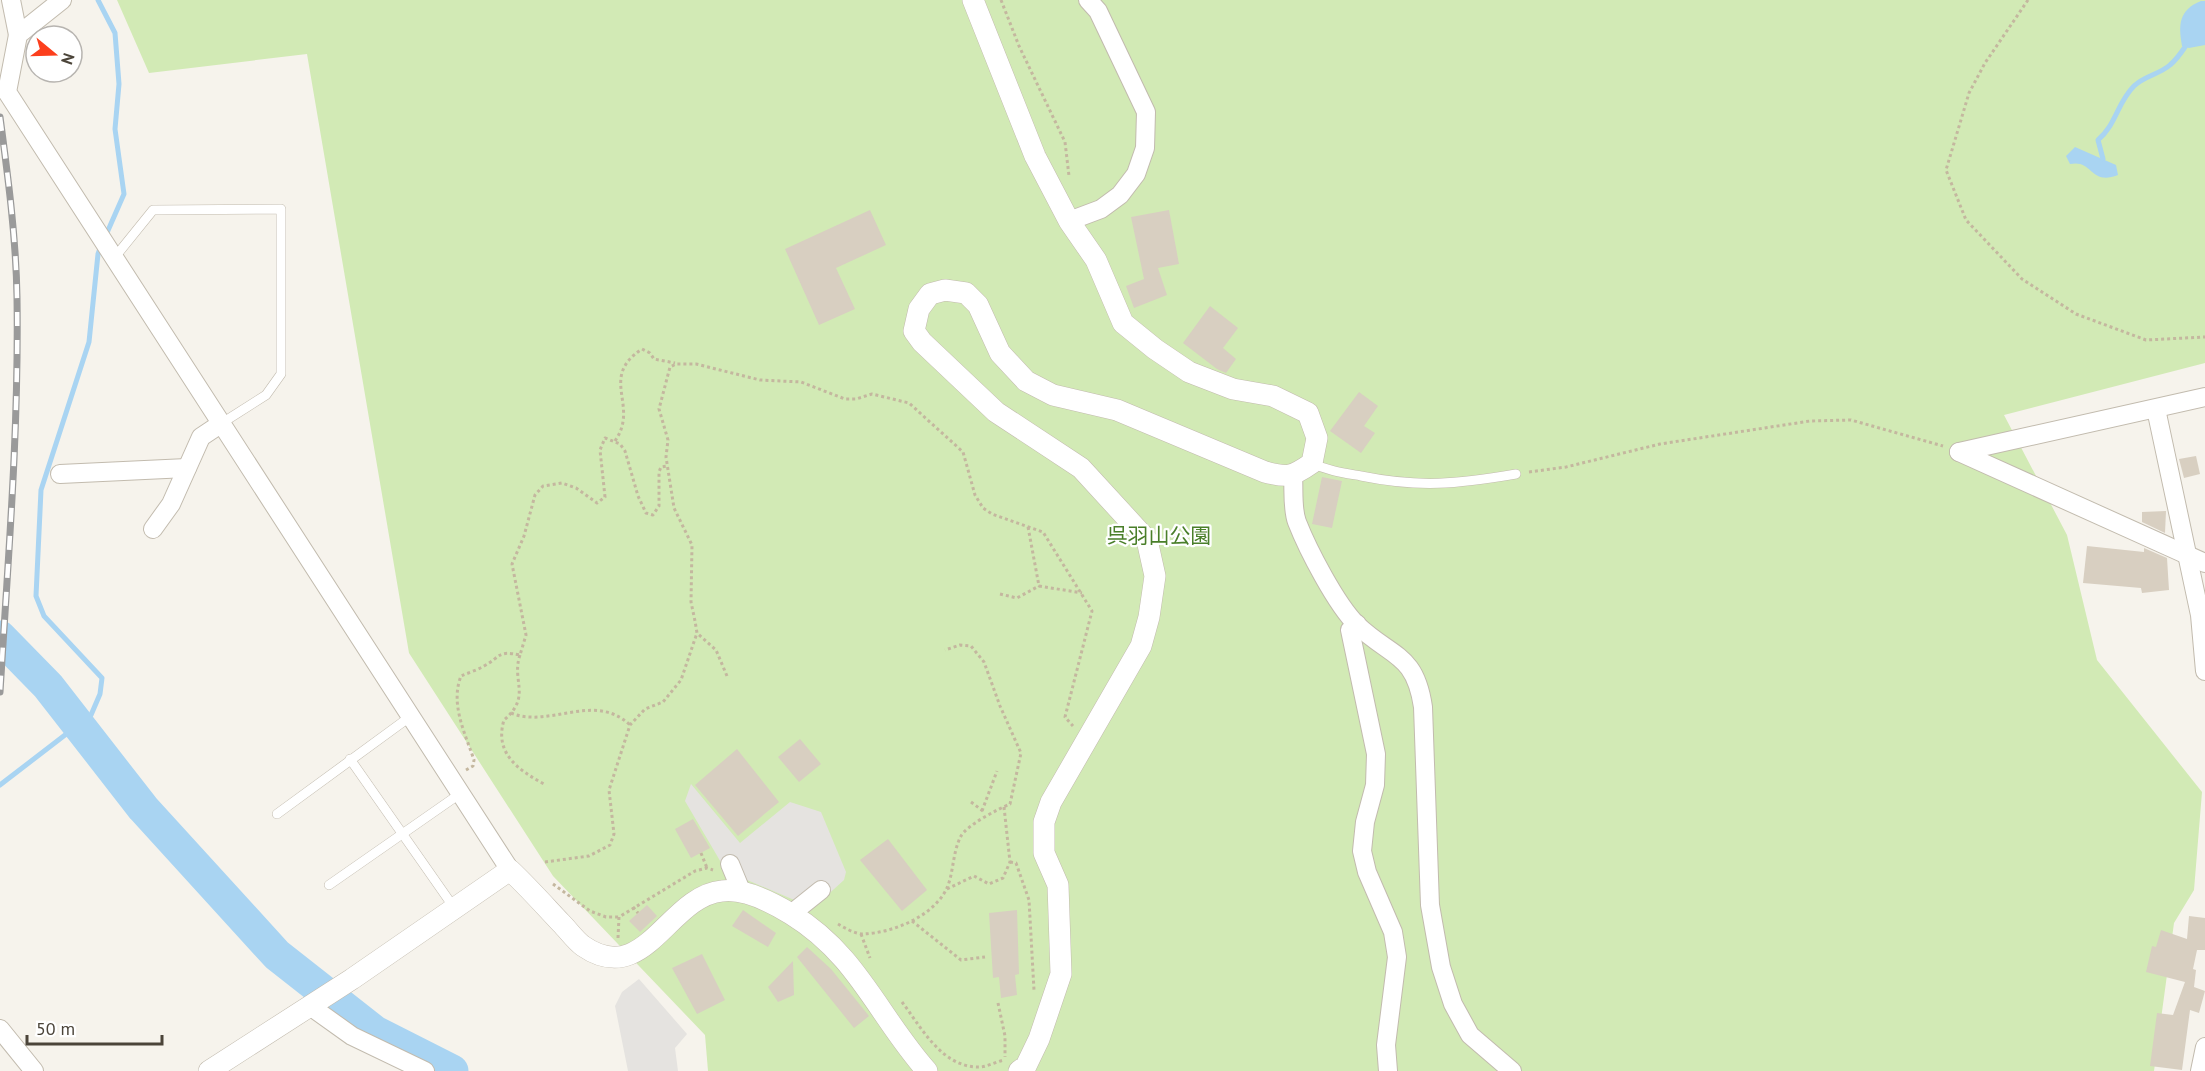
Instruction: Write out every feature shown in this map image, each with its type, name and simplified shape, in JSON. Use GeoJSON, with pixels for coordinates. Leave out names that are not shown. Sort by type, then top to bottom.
{"type":"FeatureCollection","features":[{"type":"Feature","properties":{"kind":"street"},"geometry":{"type":"LineString","coordinates":[[11,0],[18,35],[3,92],[115,256],[517,877],[582,946],[604,956],[618,958],[645,947],[689,904],[703,895],[723,890],[736,879],[820,935],[847,960],[927,1071]]}},
{"type":"Feature","properties":{"kind":"street"},"geometry":{"type":"LineString","coordinates":[[18,35],[62,0]]}},
{"type":"Feature","properties":{"kind":"street"},"geometry":{"type":"LineString","coordinates":[[973,0],[1035,156],[1069,221],[1096,260],[1124,323],[1155,350],[1189,372],[1233,389],[1274,396],[1308,413],[1317,438],[1312,464],[1293,476],[1284,477],[1265,472],[1117,410],[1053,395],[1026,381],[1000,353],[978,304],[966,293],[945,290],[930,294],[919,309],[914,331],[922,342],[996,412],[1081,468],[1147,540],[1155,576],[1149,617],[1141,646],[1051,802],[1044,822],[1044,853],[1058,885],[1061,974],[1055,998],[1026,1066],[1012,1065]]}},
{"type":"Feature","properties":{"kind":"street"},"geometry":{"type":"LineString","coordinates":[[1069,221],[1101,209],[1120,195],[1136,174],[1145,148],[1146,112],[1098,11],[1088,0]]}},
{"type":"Feature","properties":{"kind":"street"},"geometry":{"type":"LineString","coordinates":[[1959,452],[2205,397]]}},
{"type":"Feature","properties":{"kind":"street"},"geometry":{"type":"LineString","coordinates":[[2156,409],[2188,556],[2199,615],[2205,671]]}},
{"type":"Feature","properties":{"kind":"street"},"geometry":{"type":"LineString","coordinates":[[153,530],[171,504],[201,437],[222,423]]}},
{"type":"Feature","properties":{"kind":"street"},"geometry":{"type":"LineString","coordinates":[[1959,452],[2205,563]]}},
{"type":"Feature","properties":{"kind":"street"},"geometry":{"type":"LineString","coordinates":[[60,474],[188,468]]}},
{"type":"Feature","properties":{"kind":"street"},"geometry":{"type":"LineString","coordinates":[[1293,476],[1296,520],[1337,600],[1357,624],[1404,661],[1419,682],[1423,707],[1430,905],[1441,967],[1453,1004],[1470,1035],[1512,1071]]}},
{"type":"Feature","properties":{"kind":"street"},"geometry":{"type":"LineString","coordinates":[[1357,624],[1350,630],[1376,754],[1375,785],[1365,822],[1362,851],[1366,872],[1393,932],[1397,957],[1386,1044],[1388,1071]]}},
{"type":"Feature","properties":{"kind":"street"},"geometry":{"type":"LineString","coordinates":[[209,1071],[352,979],[454,909],[517,877]]}},
{"type":"Feature","properties":{"kind":"street"},"geometry":{"type":"LineString","coordinates":[[791,914],[821,891]]}},
{"type":"Feature","properties":{"kind":"street"},"geometry":{"type":"LineString","coordinates":[[310,1006],[352,1036],[425,1071]]}},
{"type":"Feature","properties":{"kind":"street"},"geometry":{"type":"LineString","coordinates":[[0,1029],[34,1071]]}},
{"type":"Feature","properties":{"kind":"street"},"geometry":{"type":"LineString","coordinates":[[2200,1071],[2205,1047]]}},
{"type":"Feature","properties":{"kind":"lane"},"geometry":{"type":"LineString","coordinates":[[115,256],[153,210],[281,209],[281,374],[266,395],[222,423]]}},
{"type":"Feature","properties":{"kind":"lane"},"geometry":{"type":"LineString","coordinates":[[1312,464],[1325,469],[1402,485],[1461,484],[1516,474]]}},
{"type":"Feature","properties":{"kind":"lane"},"geometry":{"type":"LineString","coordinates":[[277,814],[411,716]]}},
{"type":"Feature","properties":{"kind":"lane"},"geometry":{"type":"LineString","coordinates":[[350,759],[454,909]]}},
{"type":"Feature","properties":{"kind":"lane"},"geometry":{"type":"LineString","coordinates":[[329,885],[402,834],[457,786]]}},
{"type":"Feature","properties":{"kind":"path"},"geometry":{"type":"LineString","coordinates":[[1001,0],[1018,46],[1065,142],[1069,179]]}},
{"type":"Feature","properties":{"kind":"path"},"geometry":{"type":"LineString","coordinates":[[2028,0],[1985,63],[1969,93],[1946,170],[1966,220],[2022,279],[2076,315],[2146,340],[2205,337]]}},
{"type":"Feature","properties":{"kind":"path"},"geometry":{"type":"LineString","coordinates":[[615,441],[621,432],[625,411],[618,383],[624,367],[633,355],[642,349],[650,352],[654,359],[676,364],[696,364],[760,380],[801,382],[844,399],[856,399],[872,394],[909,403],[963,452],[975,495],[983,508],[992,514],[1042,532],[1083,593],[1092,615],[1065,717],[1073,726]]}},
{"type":"Feature","properties":{"kind":"path"},"geometry":{"type":"LineString","coordinates":[[545,862],[589,856],[610,845],[614,834],[609,790],[630,724],[645,709],[663,702],[681,680],[698,633],[691,602],[692,545],[674,508],[667,466],[668,440],[659,409],[670,367],[676,364]]}},
{"type":"Feature","properties":{"kind":"path"},"geometry":{"type":"LineString","coordinates":[[1516,474],[1566,467],[1660,444],[1810,421],[1851,420],[1959,452]]}},
{"type":"Feature","properties":{"kind":"path"},"geometry":{"type":"LineString","coordinates":[[544,784],[517,769],[505,750],[502,727],[521,694],[520,655],[526,635],[513,564],[525,536],[535,495],[543,486],[562,483],[576,488],[593,502],[603,500],[605,497],[600,450],[605,438],[615,441],[625,451],[638,496],[646,513],[653,515],[659,506],[659,472],[661,467],[667,466]]}},
{"type":"Feature","properties":{"kind":"path"},"geometry":{"type":"LineString","coordinates":[[1028,527],[1039,586]]}},
{"type":"Feature","properties":{"kind":"path"},"geometry":{"type":"LineString","coordinates":[[1000,594],[1017,598],[1039,586],[1083,593]]}},
{"type":"Feature","properties":{"kind":"path"},"geometry":{"type":"LineString","coordinates":[[698,633],[717,650],[727,676]]}},
{"type":"Feature","properties":{"kind":"path"},"geometry":{"type":"LineString","coordinates":[[945,650],[960,645],[971,646],[984,662],[1021,753],[1010,804],[986,814],[962,834],[947,889]]}},
{"type":"Feature","properties":{"kind":"path"},"geometry":{"type":"LineString","coordinates":[[457,786],[473,766],[474,760],[456,697],[461,676],[485,665],[502,652],[520,655]]}},
{"type":"Feature","properties":{"kind":"path"},"geometry":{"type":"LineString","coordinates":[[512,713],[519,716],[533,716],[586,710],[621,716],[630,724]]}},
{"type":"Feature","properties":{"kind":"path"},"geometry":{"type":"LineString","coordinates":[[982,811],[997,771]]}},
{"type":"Feature","properties":{"kind":"path"},"geometry":{"type":"LineString","coordinates":[[970,802],[986,814]]}},
{"type":"Feature","properties":{"kind":"path"},"geometry":{"type":"LineString","coordinates":[[830,919],[861,934],[893,928],[912,921],[935,903],[947,889],[974,876],[989,884],[999,881],[1003,878],[1010,862],[1004,807]]}},
{"type":"Feature","properties":{"kind":"path"},"geometry":{"type":"LineString","coordinates":[[701,853],[707,868]]}},
{"type":"Feature","properties":{"kind":"path"},"geometry":{"type":"LineString","coordinates":[[1010,862],[1016,863],[1029,900],[1034,989],[1055,998]]}},
{"type":"Feature","properties":{"kind":"path"},"geometry":{"type":"LineString","coordinates":[[517,877],[552,884],[590,911],[606,917],[619,917],[695,872],[707,868],[736,879]]}},
{"type":"Feature","properties":{"kind":"path"},"geometry":{"type":"LineString","coordinates":[[633,907],[638,913]]}},
{"type":"Feature","properties":{"kind":"path"},"geometry":{"type":"LineString","coordinates":[[618,958],[619,917]]}},
{"type":"Feature","properties":{"kind":"path"},"geometry":{"type":"LineString","coordinates":[[912,921],[961,960],[986,957]]}},
{"type":"Feature","properties":{"kind":"path"},"geometry":{"type":"LineString","coordinates":[[861,934],[870,960]]}},
{"type":"Feature","properties":{"kind":"path"},"geometry":{"type":"LineString","coordinates":[[896,994],[943,1055],[978,1068],[1012,1065]]}},
{"type":"Feature","properties":{"kind":"path"},"geometry":{"type":"LineString","coordinates":[[998,1003],[1012,1065]]}},
{"type":"Feature","properties":{"kind":"path"},"geometry":{"type":"LineString","coordinates":[[1006,1071],[1012,1065]]}},
{"type":"Feature","properties":{"kind":"green space","name":"呉羽山公園"},"geometry":{"type":"Polygon","coordinates":[[[117,0],[2205,0],[2205,363],[2004,415],[2067,535],[2097,660],[2202,792],[2194,890],[2174,923],[2154,1071],[708,1071],[705,1035],[553,876],[409,653],[307,54],[149,73],[117,0]]]}},
{"type":"Feature","properties":{"kind":"shaded area"},"geometry":{"type":"Polygon","coordinates":[[[691,784],[740,843],[790,802],[821,812],[846,872],[844,880],[813,908],[726,871],[685,801],[691,784]]]}},
{"type":"Feature","properties":{"kind":"shaded area"},"geometry":{"type":"Polygon","coordinates":[[[639,979],[687,1034],[675,1048],[678,1071],[628,1071],[615,1006],[622,992],[639,979]]]}},
{"type":"Feature","properties":{"kind":"water"},"geometry":{"type":"Polygon","coordinates":[[[2201,1],[2205,1],[2205,45],[2189,48],[2182,46],[2180,24],[2184,13],[2201,1]]]}},
{"type":"Feature","properties":{"kind":"water"},"geometry":{"type":"Polygon","coordinates":[[[2075,147],[2116,165],[2118,175],[2102,177],[2083,165],[2070,164],[2066,156],[2075,147]]]}},
{"type":"Feature","properties":{"kind":"building"},"geometry":{"type":"Polygon","coordinates":[[[870,210],[886,245],[836,268],[855,309],[819,325],[785,249],[870,210]]]}},
{"type":"Feature","properties":{"kind":"building"},"geometry":{"type":"Polygon","coordinates":[[[1169,210],[1179,264],[1158,268],[1167,295],[1134,308],[1126,286],[1144,279],[1131,217],[1169,210]]]}},
{"type":"Feature","properties":{"kind":"building"},"geometry":{"type":"Polygon","coordinates":[[[1210,306],[1238,328],[1223,348],[1236,359],[1226,373],[1217,369],[1183,343],[1210,306]]]}},
{"type":"Feature","properties":{"kind":"building"},"geometry":{"type":"Polygon","coordinates":[[[1359,392],[1378,406],[1364,426],[1375,433],[1361,453],[1330,431],[1359,392]]]}},
{"type":"Feature","properties":{"kind":"building"},"geometry":{"type":"Polygon","coordinates":[[[2196,456],[2200,474],[2184,478],[2179,459],[2196,456]]]}},
{"type":"Feature","properties":{"kind":"building"},"geometry":{"type":"Polygon","coordinates":[[[1322,477],[1342,481],[1332,528],[1312,524],[1322,477]]]}},
{"type":"Feature","properties":{"kind":"building"},"geometry":{"type":"Polygon","coordinates":[[[2166,511],[2165,533],[2142,522],[2142,512],[2166,511]]]}},
{"type":"Feature","properties":{"kind":"building"},"geometry":{"type":"Polygon","coordinates":[[[2087,546],[2144,552],[2144,548],[2167,558],[2169,590],[2142,593],[2141,588],[2083,583],[2087,546]]]}},
{"type":"Feature","properties":{"kind":"building"},"geometry":{"type":"Polygon","coordinates":[[[800,739],[821,764],[799,782],[778,757],[800,739]]]}},
{"type":"Feature","properties":{"kind":"building"},"geometry":{"type":"Polygon","coordinates":[[[737,749],[779,802],[738,836],[695,785],[737,749]]]}},
{"type":"Feature","properties":{"kind":"building"},"geometry":{"type":"Polygon","coordinates":[[[693,819],[710,848],[691,858],[675,829],[693,819]]]}},
{"type":"Feature","properties":{"kind":"building"},"geometry":{"type":"Polygon","coordinates":[[[888,839],[927,890],[902,911],[860,860],[888,839]]]}},
{"type":"Feature","properties":{"kind":"building"},"geometry":{"type":"Polygon","coordinates":[[[647,905],[657,916],[640,932],[629,921],[647,905]]]}},
{"type":"Feature","properties":{"kind":"building"},"geometry":{"type":"Polygon","coordinates":[[[743,910],[776,933],[768,947],[732,926],[743,910]]]}},
{"type":"Feature","properties":{"kind":"building"},"geometry":{"type":"Polygon","coordinates":[[[1017,910],[1019,974],[1015,975],[1017,995],[1001,998],[999,977],[993,978],[989,913],[1017,910]]]}},
{"type":"Feature","properties":{"kind":"building"},"geometry":{"type":"Polygon","coordinates":[[[2189,916],[2205,918],[2205,950],[2197,950],[2193,969],[2196,970],[2194,987],[2205,991],[2199,1013],[2190,1010],[2182,1070],[2150,1066],[2157,1013],[2173,1015],[2185,982],[2146,972],[2152,946],[2156,947],[2161,930],[2187,939],[2189,916]]]}},
{"type":"Feature","properties":{"kind":"building"},"geometry":{"type":"Polygon","coordinates":[[[807,947],[831,969],[869,1016],[854,1028],[797,957],[807,947]]]}},
{"type":"Feature","properties":{"kind":"building"},"geometry":{"type":"Polygon","coordinates":[[[702,954],[725,1000],[697,1014],[672,968],[702,954]]]}},
{"type":"Feature","properties":{"kind":"building"},"geometry":{"type":"Polygon","coordinates":[[[793,961],[794,995],[778,1002],[768,987],[793,961]]]}},
{"type":"Feature","properties":{"kind":"waterway"},"geometry":{"type":"LineString","coordinates":[[98,0],[115,33],[119,84],[115,129],[124,194],[106,235]]}},
{"type":"Feature","properties":{"kind":"waterway"},"geometry":{"type":"LineString","coordinates":[[2103,159],[2098,140],[2109,128],[2128,93],[2138,83],[2170,65],[2185,47]]}},
{"type":"Feature","properties":{"kind":"waterway"},"geometry":{"type":"LineString","coordinates":[[0,785],[91,715],[100,694],[102,678],[44,616],[36,596],[41,490],[89,342],[98,254],[101,246]]}},
{"type":"Feature","properties":{"kind":"waterway"},"geometry":{"type":"LineString","coordinates":[[0,637],[48,686],[143,808],[277,955],[375,1032],[452,1071]]}},
{"type":"Feature","properties":{"kind":"railway"},"geometry":{"type":"LineString","coordinates":[[0,117],[9,184],[17,297],[12,494],[0,692]]}}]}
